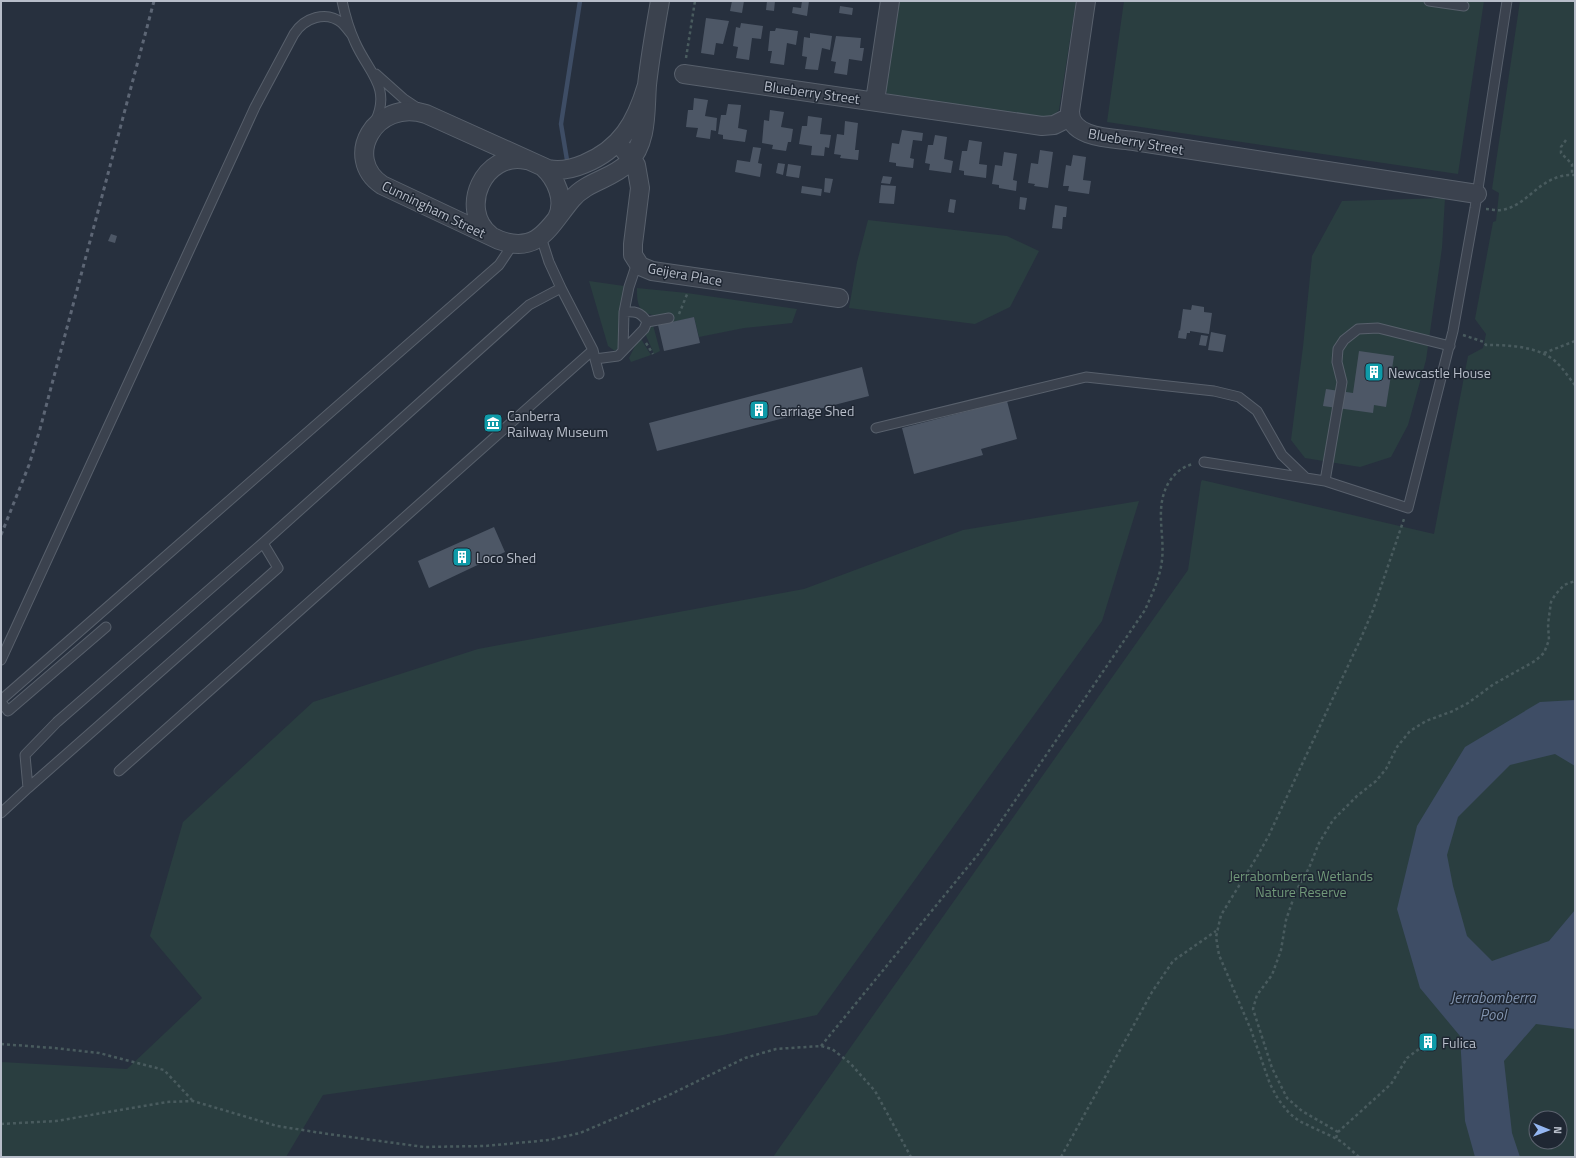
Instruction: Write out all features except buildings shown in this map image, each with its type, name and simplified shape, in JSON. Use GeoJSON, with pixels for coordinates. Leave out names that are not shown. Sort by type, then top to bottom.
{"type":"FeatureCollection","features":[{"type":"Feature","properties":{"kind":"street","name":"Cunningham Street"},"geometry":{"type":"LineString","coordinates":[[647,85],[638,112],[618,143],[602,156],[574,169],[558,170],[536,164],[426,114],[407,110],[390,114],[379,121],[370,133],[367,140],[365,158],[369,172],[377,181],[492,237],[512,244],[528,243],[542,236],[580,191],[618,170],[631,158],[640,142],[644,125],[647,85],[660,1]]}},
{"type":"Feature","properties":{"kind":"street"},"geometry":{"type":"LineString","coordinates":[[875,101],[890,1]]}},
{"type":"Feature","properties":{"kind":"street"},"geometry":{"type":"LineString","coordinates":[[1070,118],[1070,107],[1086,1]]}},
{"type":"Feature","properties":{"kind":"street","name":"Blueberry Street"},"geometry":{"type":"LineString","coordinates":[[684,74],[1042,126],[1054,125],[1070,118],[1079,130],[1098,135],[1476,201]]}},
{"type":"Feature","properties":{"kind":"street","name":"Geijera Place"},"geometry":{"type":"LineString","coordinates":[[618,143],[631,158],[638,172],[640,188],[632,251],[637,263],[647,270],[839,298]]}},
{"type":"Feature","properties":{"kind":"street"},"geometry":{"type":"LineString","coordinates":[[492,237],[482,227],[478,216],[476,203],[478,188],[488,172],[500,164],[512,159],[536,164],[554,181],[560,199],[560,210],[554,223]]}},
{"type":"Feature","properties":{"kind":"lane"},"geometry":{"type":"LineString","coordinates":[[342,1],[352,35],[365,61],[377,80],[381,96],[380,109],[370,133]]}},
{"type":"Feature","properties":{"kind":"lane"},"geometry":{"type":"LineString","coordinates":[[1430,1],[1464,6]]}},
{"type":"Feature","properties":{"kind":"lane"},"geometry":{"type":"LineString","coordinates":[[1204,462],[1326,481],[1408,508],[1453,331],[1476,201],[1507,1]]}},
{"type":"Feature","properties":{"kind":"lane"},"geometry":{"type":"LineString","coordinates":[[1,660],[255,107],[294,34],[300,25],[306,21],[314,17],[322,17],[338,20],[352,35]]}},
{"type":"Feature","properties":{"kind":"lane"},"geometry":{"type":"LineString","coordinates":[[365,61],[391,89],[426,114]]}},
{"type":"Feature","properties":{"kind":"lane"},"geometry":{"type":"LineString","coordinates":[[542,236],[549,262],[594,355],[599,374]]}},
{"type":"Feature","properties":{"kind":"lane"},"geometry":{"type":"LineString","coordinates":[[106,627],[8,711],[1,701],[499,265],[512,244]]}},
{"type":"Feature","properties":{"kind":"lane"},"geometry":{"type":"LineString","coordinates":[[623,349],[624,312],[629,286],[637,263]]}},
{"type":"Feature","properties":{"kind":"lane"},"geometry":{"type":"LineString","coordinates":[[28,788],[25,755],[57,722],[263,543],[528,306],[561,288]]}},
{"type":"Feature","properties":{"kind":"lane"},"geometry":{"type":"LineString","coordinates":[[624,312],[635,312],[642,315],[647,322]]}},
{"type":"Feature","properties":{"kind":"lane"},"geometry":{"type":"LineString","coordinates":[[647,322],[674,317]]}},
{"type":"Feature","properties":{"kind":"lane"},"geometry":{"type":"LineString","coordinates":[[119,771],[594,355],[618,356],[623,349],[644,329],[647,322]]}},
{"type":"Feature","properties":{"kind":"lane"},"geometry":{"type":"LineString","coordinates":[[1326,481],[1342,382],[1338,362],[1338,349],[1344,340],[1358,328],[1378,328],[1450,346]]}},
{"type":"Feature","properties":{"kind":"lane"},"geometry":{"type":"LineString","coordinates":[[876,428],[1086,377],[1214,391],[1239,397],[1257,411],[1282,455],[1306,478]]}},
{"type":"Feature","properties":{"kind":"lane"},"geometry":{"type":"LineString","coordinates":[[1,813],[278,568],[263,543]]}},
{"type":"Feature","properties":{"kind":"path"},"geometry":{"type":"LineString","coordinates":[[684,74],[695,1]]}},
{"type":"Feature","properties":{"kind":"path"},"geometry":{"type":"LineString","coordinates":[[1476,201],[1502,210],[1516,204],[1555,176],[1573,175],[1572,164],[1561,153],[1561,147],[1566,140]]}},
{"type":"Feature","properties":{"kind":"path"},"geometry":{"type":"LineString","coordinates":[[674,317],[687,293],[691,276]]}},
{"type":"Feature","properties":{"kind":"path"},"geometry":{"type":"LineString","coordinates":[[1453,331],[1486,344],[1508,345],[1543,353],[1556,362],[1575,386]]}},
{"type":"Feature","properties":{"kind":"path"},"geometry":{"type":"LineString","coordinates":[[1543,353],[1575,341]]}},
{"type":"Feature","properties":{"kind":"path"},"geometry":{"type":"LineString","coordinates":[[821,1046],[980,852],[1145,610],[1159,577],[1162,560],[1160,504],[1165,489],[1174,474],[1188,465],[1204,462]]}},
{"type":"Feature","properties":{"kind":"path"},"geometry":{"type":"LineString","coordinates":[[1358,1157],[1336,1138],[1299,1121],[1289,1113],[1278,1099],[1270,1084],[1251,1030],[1221,960],[1217,943],[1217,931],[1222,911],[1266,841],[1361,638],[1373,610],[1408,508]]}},
{"type":"Feature","properties":{"kind":"path"},"geometry":{"type":"LineString","coordinates":[[1338,1132],[1302,1110],[1287,1098],[1272,1068],[1253,1009],[1257,995],[1272,975],[1281,950],[1286,920],[1296,891],[1309,868],[1319,843],[1333,820],[1386,770],[1397,747],[1410,731],[1468,703],[1494,684],[1536,661],[1544,652],[1549,640],[1548,624],[1551,602],[1564,585],[1575,580]]}},
{"type":"Feature","properties":{"kind":"path"},"geometry":{"type":"LineString","coordinates":[[1061,1157],[1152,992],[1173,961],[1217,931]]}},
{"type":"Feature","properties":{"kind":"path"},"geometry":{"type":"LineString","coordinates":[[1,1044],[99,1053],[164,1070],[193,1101]]}},
{"type":"Feature","properties":{"kind":"path"},"geometry":{"type":"LineString","coordinates":[[1,1124],[56,1120],[167,1102],[193,1101],[277,1126],[424,1147],[485,1146],[549,1140],[580,1133],[667,1096],[745,1058],[776,1050],[821,1046],[832,1049],[850,1063],[875,1091],[910,1157]]}},
{"type":"Feature","properties":{"kind":"path"},"geometry":{"type":"LineString","coordinates":[[1336,1138],[1338,1132],[1391,1084],[1407,1058],[1423,1046]]}},
{"type":"Feature","properties":{"kind":"green space"},"geometry":{"type":"Polygon","coordinates":[[[897,1],[1076,1],[1059,110],[1053,116],[1048,118],[888,94],[884,90],[897,1]]]}},
{"type":"Feature","properties":{"kind":"green space"},"geometry":{"type":"Polygon","coordinates":[[[1124,1],[1484,1],[1458,174],[1107,122],[1124,1]]]}},
{"type":"Feature","properties":{"kind":"green space","name":"Jerrabomberra Wetlands Nature Reserve"},"geometry":{"type":"Polygon","coordinates":[[[1520,1],[1575,1],[1575,1157],[773,1157],[1188,570],[1202,480],[1434,534],[1468,356],[1483,348],[1486,334],[1475,319],[1493,222],[1496,221],[1499,193],[1492,189],[1520,1]]]}},
{"type":"Feature","properties":{"kind":"green space"},"geometry":{"type":"Polygon","coordinates":[[[1445,198],[1442,248],[1426,360],[1408,425],[1391,457],[1360,467],[1305,458],[1291,440],[1303,347],[1312,256],[1342,201],[1445,198]]]}},
{"type":"Feature","properties":{"kind":"green space"},"geometry":{"type":"Polygon","coordinates":[[[868,220],[1007,236],[1039,251],[1010,307],[975,324],[849,308],[857,262],[868,220]]]}},
{"type":"Feature","properties":{"kind":"green space"},"geometry":{"type":"Polygon","coordinates":[[[589,281],[624,286],[619,326],[619,347],[615,351],[608,346],[589,281]]]}},
{"type":"Feature","properties":{"kind":"green space"},"geometry":{"type":"Polygon","coordinates":[[[637,288],[687,293],[797,309],[792,323],[744,328],[699,337],[694,317],[670,323],[669,315],[653,315],[644,312],[639,305],[637,288]]]}},
{"type":"Feature","properties":{"kind":"green space"},"geometry":{"type":"Polygon","coordinates":[[[653,325],[660,351],[654,354],[644,331],[653,325]]]}},
{"type":"Feature","properties":{"kind":"green space"},"geometry":{"type":"Polygon","coordinates":[[[641,339],[651,355],[631,362],[629,358],[636,344],[641,339]]]}},
{"type":"Feature","properties":{"kind":"green space"},"geometry":{"type":"Polygon","coordinates":[[[1139,501],[1102,621],[817,1015],[723,1035],[556,1062],[323,1095],[286,1157],[1,1157],[1,1062],[127,1069],[202,998],[150,936],[183,822],[313,702],[478,649],[804,589],[963,530],[1139,501]]]}},
{"type":"Feature","properties":{"kind":"water","name":"Jerrabomberra Pool"},"geometry":{"type":"Polygon","coordinates":[[[1575,700],[1575,766],[1555,754],[1510,765],[1458,817],[1447,855],[1453,886],[1467,936],[1492,961],[1549,941],[1575,910],[1575,1029],[1536,1024],[1504,1061],[1512,1133],[1520,1157],[1475,1157],[1465,1121],[1460,1036],[1420,988],[1397,909],[1417,826],[1465,747],[1540,702],[1575,700]]]}},
{"type":"Feature","properties":{"kind":"waterway"},"geometry":{"type":"LineString","coordinates":[[567,160],[561,124],[580,1]]}},
{"type":"Feature","properties":{"kind":"railway"},"geometry":{"type":"LineString","coordinates":[[1,535],[29,465],[40,429],[154,1]]}},
{"type":"Feature","properties":{"kind":"place","name":"Newcastle House"},"geometry":{"type":"Point","coordinates":[1374,372]}},
{"type":"Feature","properties":{"kind":"place","name":"Carriage Shed"},"geometry":{"type":"Point","coordinates":[759,410]}},
{"type":"Feature","properties":{"kind":"place","name":"Canberra Railway Museum"},"geometry":{"type":"Point","coordinates":[493,423]}},
{"type":"Feature","properties":{"kind":"place","name":"Loco Shed"},"geometry":{"type":"Point","coordinates":[462,557]}},
{"type":"Feature","properties":{"kind":"place","name":"Fulica"},"geometry":{"type":"Point","coordinates":[1428,1042]}}]}
